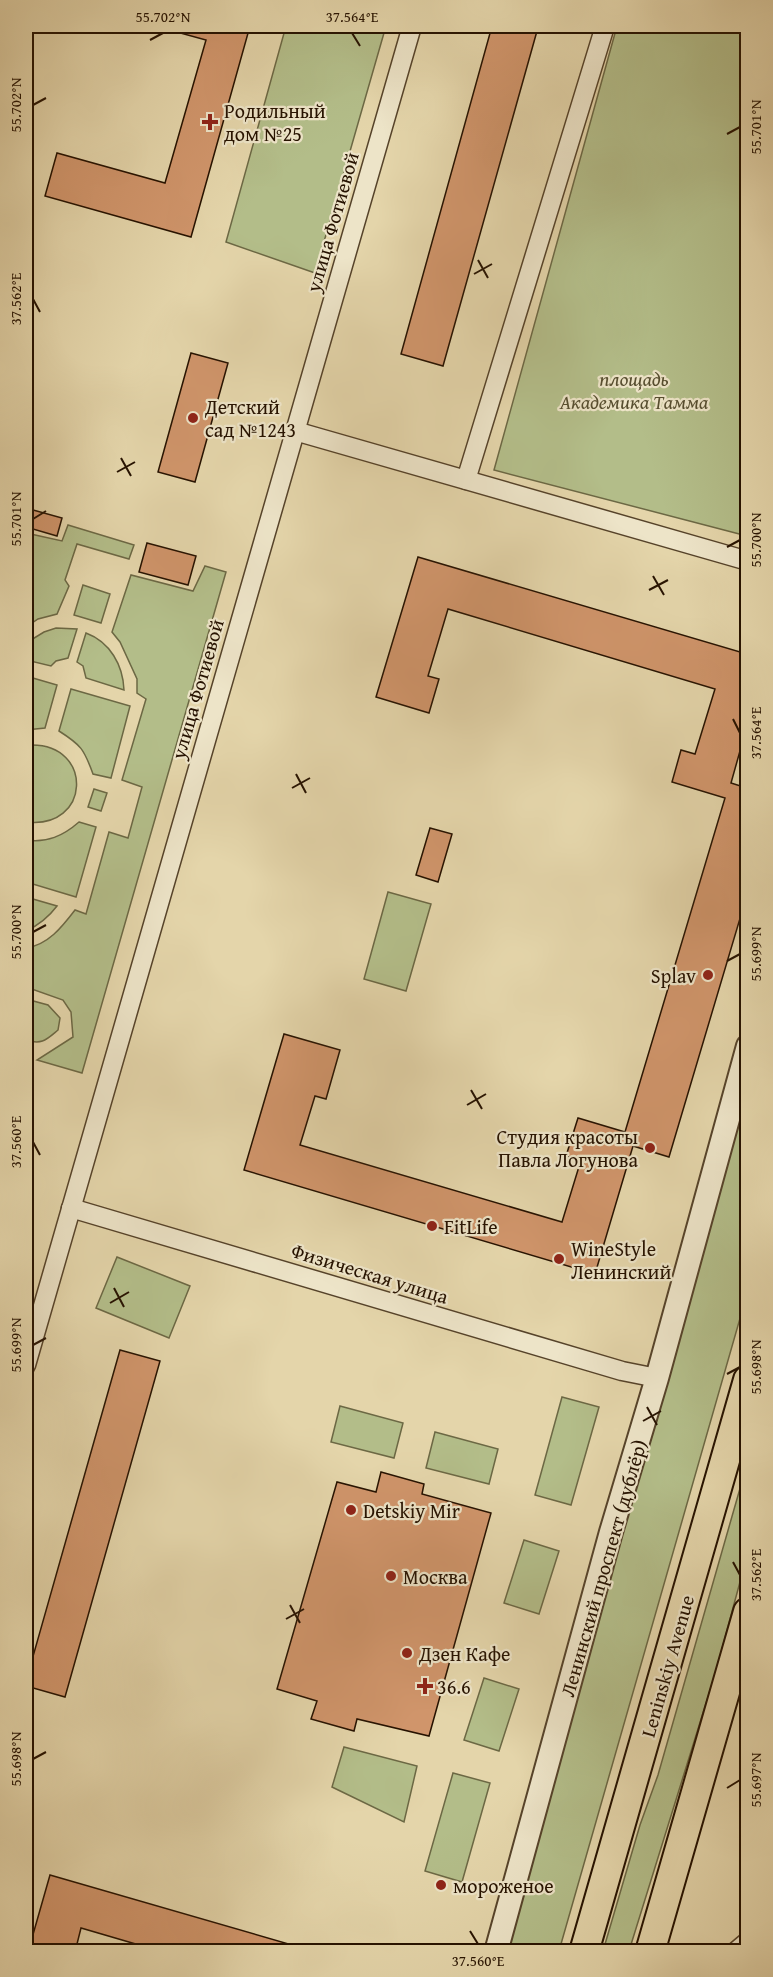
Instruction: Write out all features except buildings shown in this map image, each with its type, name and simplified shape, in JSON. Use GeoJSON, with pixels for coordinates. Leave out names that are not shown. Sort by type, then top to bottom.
{"type":"FeatureCollection","features":[{"type":"Feature","properties":{"kind":"main road","name":"Leninskiy Avenue"},"geometry":{"type":"LineString","coordinates":[[584,1952],[747,1380]]}},
{"type":"Feature","properties":{"kind":"main road"},"geometry":{"type":"LineString","coordinates":[[650,1952],[747,1612]]}},
{"type":"Feature","properties":{"kind":"street","name":"улица Фотиевой"},"geometry":{"type":"LineString","coordinates":[[26,1365],[412,26]]}},
{"type":"Feature","properties":{"kind":"street"},"geometry":{"type":"LineString","coordinates":[[466,480],[605,26]]}},
{"type":"Feature","properties":{"kind":"street"},"geometry":{"type":"LineString","coordinates":[[295,431],[747,561]]}},
{"type":"Feature","properties":{"kind":"street","name":"Ленинский проспект (дублёр)"},"geometry":{"type":"LineString","coordinates":[[496,1952],[611,1532],[739,1107],[747,1046]]}},
{"type":"Feature","properties":{"kind":"street","name":"Физическая улица"},"geometry":{"type":"LineString","coordinates":[[71,1208],[622,1371],[657,1378]]}},
{"type":"Feature","properties":{"kind":"street"},"geometry":{"type":"LineString","coordinates":[[735,1952],[747,1941]]}},
{"type":"Feature","properties":{"kind":"green space"},"geometry":{"type":"Polygon","coordinates":[[[286,26],[386,26],[315,273],[226,242],[286,26]]]}},
{"type":"Feature","properties":{"kind":"green space","name":"площадь Академика Тамма"},"geometry":{"type":"Polygon","coordinates":[[[617,26],[747,26],[747,536],[494,470],[617,26]]]}},
{"type":"Feature","properties":{"kind":"green space"},"geometry":{"type":"Polygon","coordinates":[[[68,525],[134,545],[129,559],[77,544],[65,580],[69,586],[57,614],[38,619],[26,627],[26,533],[62,541],[68,525]]]}},
{"type":"Feature","properties":{"kind":"green space"},"geometry":{"type":"Polygon","coordinates":[[[205,566],[226,572],[82,1073],[37,1060],[73,1037],[71,1012],[63,1000],[26,987],[26,948],[48,939],[60,929],[75,910],[86,914],[109,832],[128,838],[142,787],[122,780],[146,699],[137,693],[137,679],[120,642],[112,632],[131,575],[193,591],[205,566]]]}},
{"type":"Feature","properties":{"kind":"green space"},"geometry":{"type":"Polygon","coordinates":[[[83,585],[110,594],[101,623],[74,615],[83,585]]]}},
{"type":"Feature","properties":{"kind":"green space"},"geometry":{"type":"Polygon","coordinates":[[[56,628],[77,629],[68,658],[56,661],[51,666],[26,660],[26,643],[56,628]]]}},
{"type":"Feature","properties":{"kind":"green space"},"geometry":{"type":"Polygon","coordinates":[[[86,633],[102,642],[114,656],[121,672],[124,690],[86,678],[83,666],[77,662],[86,633]]]}},
{"type":"Feature","properties":{"kind":"green space"},"geometry":{"type":"Polygon","coordinates":[[[26,676],[57,685],[45,728],[26,730],[26,676]]]}},
{"type":"Feature","properties":{"kind":"green space"},"geometry":{"type":"Polygon","coordinates":[[[71,689],[130,706],[111,778],[93,774],[81,748],[59,731],[71,689]]]}},
{"type":"Feature","properties":{"kind":"green space"},"geometry":{"type":"Polygon","coordinates":[[[31,745],[52,748],[66,758],[74,771],[76,786],[73,801],[63,813],[47,821],[26,822],[26,747],[31,745]]]}},
{"type":"Feature","properties":{"kind":"green space"},"geometry":{"type":"Polygon","coordinates":[[[94,789],[107,793],[101,811],[88,807],[94,789]]]}},
{"type":"Feature","properties":{"kind":"green space"},"geometry":{"type":"Polygon","coordinates":[[[79,822],[96,827],[76,897],[26,882],[26,840],[54,837],[79,822]]]}},
{"type":"Feature","properties":{"kind":"green space"},"geometry":{"type":"Polygon","coordinates":[[[388,892],[431,904],[406,991],[364,979],[388,892]]]}},
{"type":"Feature","properties":{"kind":"green space"},"geometry":{"type":"Polygon","coordinates":[[[26,897],[57,906],[43,921],[26,931],[26,897]]]}},
{"type":"Feature","properties":{"kind":"green space"},"geometry":{"type":"Polygon","coordinates":[[[26,999],[48,1005],[60,1018],[58,1030],[44,1041],[26,1040],[26,999]]]}},
{"type":"Feature","properties":{"kind":"green space"},"geometry":{"type":"Polygon","coordinates":[[[747,1094],[747,1294],[559,1951],[504,1952],[747,1094]]]}},
{"type":"Feature","properties":{"kind":"green space"},"geometry":{"type":"Polygon","coordinates":[[[117,1257],[190,1286],[169,1338],[96,1308],[117,1257]]]}},
{"type":"Feature","properties":{"kind":"green space"},"geometry":{"type":"Polygon","coordinates":[[[562,1397],[599,1407],[571,1505],[535,1495],[562,1397]]]}},
{"type":"Feature","properties":{"kind":"green space"},"geometry":{"type":"Polygon","coordinates":[[[340,1406],[403,1423],[394,1458],[331,1442],[340,1406]]]}},
{"type":"Feature","properties":{"kind":"green space"},"geometry":{"type":"Polygon","coordinates":[[[435,1432],[498,1449],[489,1484],[426,1468],[435,1432]]]}},
{"type":"Feature","properties":{"kind":"green space"},"geometry":{"type":"Polygon","coordinates":[[[747,1464],[747,1556],[716,1671],[629,1951],[603,1951],[640,1825],[658,1775],[747,1464]]]}},
{"type":"Feature","properties":{"kind":"green space"},"geometry":{"type":"Polygon","coordinates":[[[524,1540],[559,1551],[539,1614],[504,1603],[524,1540]]]}},
{"type":"Feature","properties":{"kind":"green space"},"geometry":{"type":"Polygon","coordinates":[[[484,1678],[519,1689],[499,1751],[464,1740],[484,1678]]]}},
{"type":"Feature","properties":{"kind":"green space"},"geometry":{"type":"Polygon","coordinates":[[[344,1747],[417,1766],[404,1822],[332,1787],[344,1747]]]}},
{"type":"Feature","properties":{"kind":"green space"},"geometry":{"type":"Polygon","coordinates":[[[453,1773],[490,1783],[462,1882],[425,1871],[453,1773]]]}},
{"type":"Feature","properties":{"kind":"place","name":"Родильный дом №25"},"geometry":{"type":"Point","coordinates":[210,122]}},
{"type":"Feature","properties":{"kind":"place","name":"Детский сад №1243"},"geometry":{"type":"Point","coordinates":[193,418]}},
{"type":"Feature","properties":{"kind":"place","name":"Splav"},"geometry":{"type":"Point","coordinates":[708,975]}},
{"type":"Feature","properties":{"kind":"place","name":"Студия красоты Павла Логунова"},"geometry":{"type":"Point","coordinates":[650,1148]}},
{"type":"Feature","properties":{"kind":"place","name":"FitLife"},"geometry":{"type":"Point","coordinates":[432,1226]}},
{"type":"Feature","properties":{"kind":"place","name":"WineStyle Ленинский"},"geometry":{"type":"Point","coordinates":[559,1259]}},
{"type":"Feature","properties":{"kind":"place","name":"Detskiy Mir"},"geometry":{"type":"Point","coordinates":[351,1510]}},
{"type":"Feature","properties":{"kind":"place","name":"Москва"},"geometry":{"type":"Point","coordinates":[391,1576]}},
{"type":"Feature","properties":{"kind":"place","name":"Дзен Кафе"},"geometry":{"type":"Point","coordinates":[407,1653]}},
{"type":"Feature","properties":{"kind":"place","name":"36.6"},"geometry":{"type":"Point","coordinates":[425,1686]}},
{"type":"Feature","properties":{"kind":"place","name":"мороженое"},"geometry":{"type":"Point","coordinates":[441,1885]}}]}
